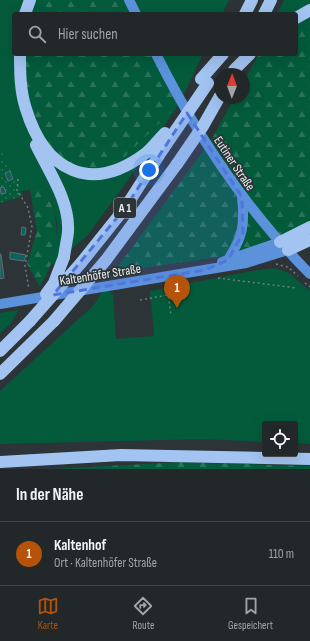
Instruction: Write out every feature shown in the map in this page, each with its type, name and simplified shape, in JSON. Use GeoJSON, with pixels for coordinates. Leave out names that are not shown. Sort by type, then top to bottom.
{"type":"FeatureCollection","features":[{"type":"Feature","properties":{"kind":"highway"},"geometry":{"type":"LineString","coordinates":[[21,12],[24,0]]}},
{"type":"Feature","properties":{"kind":"highway"},"geometry":{"type":"LineString","coordinates":[[26,12],[30,0]]}},
{"type":"Feature","properties":{"kind":"highway"},"geometry":{"type":"LineString","coordinates":[[246,12],[252,0]]}},
{"type":"Feature","properties":{"kind":"highway"},"geometry":{"type":"LineString","coordinates":[[265,12],[271,0]]}},
{"type":"Feature","properties":{"kind":"highway"},"geometry":{"type":"LineString","coordinates":[[298,17],[310,10]]}},
{"type":"Feature","properties":{"kind":"highway"},"geometry":{"type":"LineString","coordinates":[[15,56],[14,72],[18,101],[23,115],[61,195],[66,214],[68,232],[64,257],[54,283],[30,320]]}},
{"type":"Feature","properties":{"kind":"highway"},"geometry":{"type":"LineString","coordinates":[[20,56],[20,76],[24,101],[32,126],[43,146],[53,158],[70,170],[84,174],[100,174],[127,165],[147,152],[165,133],[205,81]]}},
{"type":"Feature","properties":{"kind":"highway","name":"A 1"},"geometry":{"type":"LineString","coordinates":[[0,351],[81,264],[125,208],[222,56]]}},
{"type":"Feature","properties":{"kind":"highway"},"geometry":{"type":"LineString","coordinates":[[235,68],[242,56]]}},
{"type":"Feature","properties":{"kind":"highway"},"geometry":{"type":"LineString","coordinates":[[237,68],[248,56]]}},
{"type":"Feature","properties":{"kind":"highway","name":"A 1"},"geometry":{"type":"LineString","coordinates":[[0,374],[54,321],[106,260],[177,164],[203,126],[215,104]]}},
{"type":"Feature","properties":{"kind":"highway"},"geometry":{"type":"LineString","coordinates":[[284,246],[310,227]]}},
{"type":"Feature","properties":{"kind":"highway"},"geometry":{"type":"LineString","coordinates":[[284,246],[310,240]]}},
{"type":"Feature","properties":{"kind":"highway"},"geometry":{"type":"LineString","coordinates":[[0,462],[39,458],[121,455],[310,459]]}},
{"type":"Feature","properties":{"kind":"street"},"geometry":{"type":"LineString","coordinates":[[129,0],[135,12]]}},
{"type":"Feature","properties":{"kind":"street","name":"Eutiner Straße"},"geometry":{"type":"LineString","coordinates":[[157,56],[194,126],[242,197],[284,246],[307,278]]}},
{"type":"Feature","properties":{"kind":"street"},"geometry":{"type":"LineString","coordinates":[[228,260],[238,244],[242,233],[244,218],[242,197]]}},
{"type":"Feature","properties":{"kind":"street","name":"Kaltenhöfer Straße"},"geometry":{"type":"LineString","coordinates":[[204,270],[228,260],[284,246]]}},
{"type":"Feature","properties":{"kind":"street","name":"Kaltenhöfer Straße"},"geometry":{"type":"LineString","coordinates":[[0,304],[246,263],[284,246]]}},
{"type":"Feature","properties":{"kind":"path"},"geometry":{"type":"LineString","coordinates":[[18,179],[17,190],[28,208],[32,227],[24,266],[31,299]]}},
{"type":"Feature","properties":{"kind":"path"},"geometry":{"type":"LineString","coordinates":[[274,264],[288,267],[299,277]]}},
{"type":"Feature","properties":{"kind":"path"},"geometry":{"type":"LineString","coordinates":[[224,274],[217,277],[297,288]]}},
{"type":"Feature","properties":{"kind":"path"},"geometry":{"type":"LineString","coordinates":[[307,278],[310,287]]}},
{"type":"Feature","properties":{"kind":"path"},"geometry":{"type":"LineString","coordinates":[[169,286],[168,296],[171,315]]}},
{"type":"Feature","properties":{"kind":"path"},"geometry":{"type":"LineString","coordinates":[[140,300],[168,296]]}},
{"type":"Feature","properties":{"kind":"highlighted area"},"geometry":{"type":"Polygon","coordinates":[[[187,113],[242,197],[243,233],[228,260],[205,270],[53,295],[125,208],[187,113]]]}},
{"type":"Feature","properties":{"kind":"green space"},"geometry":{"type":"Polygon","coordinates":[[[0,0],[21,0],[18,12],[12,12],[12,56],[202,56],[179,104],[130,177],[88,235],[51,266],[58,227],[53,205],[46,185],[0,197],[0,0]]]}},
{"type":"Feature","properties":{"kind":"green space"},"geometry":{"type":"Polygon","coordinates":[[[21,0],[124,0],[130,12],[18,12],[21,0]]]}},
{"type":"Feature","properties":{"kind":"green space"},"geometry":{"type":"Polygon","coordinates":[[[124,0],[229,0],[223,12],[130,12],[124,0]]]}},
{"type":"Feature","properties":{"kind":"green space"},"geometry":{"type":"Polygon","coordinates":[[[284,0],[310,0],[310,20],[298,28],[298,12],[278,12],[284,0]]]}},
{"type":"Feature","properties":{"kind":"green space"},"geometry":{"type":"Polygon","coordinates":[[[310,20],[310,222],[239,254],[114,272],[212,139],[231,104],[250,104],[250,70],[258,56],[298,56],[298,28],[310,20]]]}},
{"type":"Feature","properties":{"kind":"green space"},"geometry":{"type":"Polygon","coordinates":[[[16,56],[154,56],[179,104],[121,160],[65,178],[39,143],[16,56]]]}},
{"type":"Feature","properties":{"kind":"green space"},"geometry":{"type":"Polygon","coordinates":[[[0,148],[23,196],[0,203],[0,148]]]}},
{"type":"Feature","properties":{"kind":"green space"},"geometry":{"type":"Polygon","coordinates":[[[46,185],[54,213],[56,237],[52,261],[40,287],[27,264],[37,231],[30,189],[46,185]]]}},
{"type":"Feature","properties":{"kind":"green space"},"geometry":{"type":"Polygon","coordinates":[[[274,268],[289,273],[310,291],[310,444],[298,443],[298,421],[262,421],[262,442],[203,439],[0,444],[0,391],[94,305],[105,287],[113,295],[116,339],[154,336],[150,291],[274,268]]]}},
{"type":"Feature","properties":{"kind":"green space"},"geometry":{"type":"Polygon","coordinates":[[[19,310],[10,324],[0,333],[0,313],[19,310]]]}},
{"type":"Feature","properties":{"kind":"green space"},"geometry":{"type":"Polygon","coordinates":[[[181,462],[310,466],[310,469],[54,469],[181,462]]]}},
{"type":"Feature","properties":{"kind":"building"},"geometry":{"type":"Polygon","coordinates":[[[10,171],[13,179],[8,181],[5,173],[10,171]]]}},
{"type":"Feature","properties":{"kind":"building"},"geometry":{"type":"Polygon","coordinates":[[[4,187],[6,193],[1,194],[0,188],[4,187]]]}},
{"type":"Feature","properties":{"kind":"building"},"geometry":{"type":"Polygon","coordinates":[[[22,227],[26,228],[25,235],[21,235],[22,227]]]}},
{"type":"Feature","properties":{"kind":"building"},"geometry":{"type":"Polygon","coordinates":[[[10,252],[26,255],[24,261],[10,259],[10,252]]]}},
{"type":"Feature","properties":{"kind":"building"},"geometry":{"type":"Polygon","coordinates":[[[0,254],[4,278],[0,279],[0,254]]]}},
{"type":"Feature","properties":{"kind":"place","name":"Kaltenhof"},"geometry":{"type":"Point","coordinates":[177,308]}}]}
